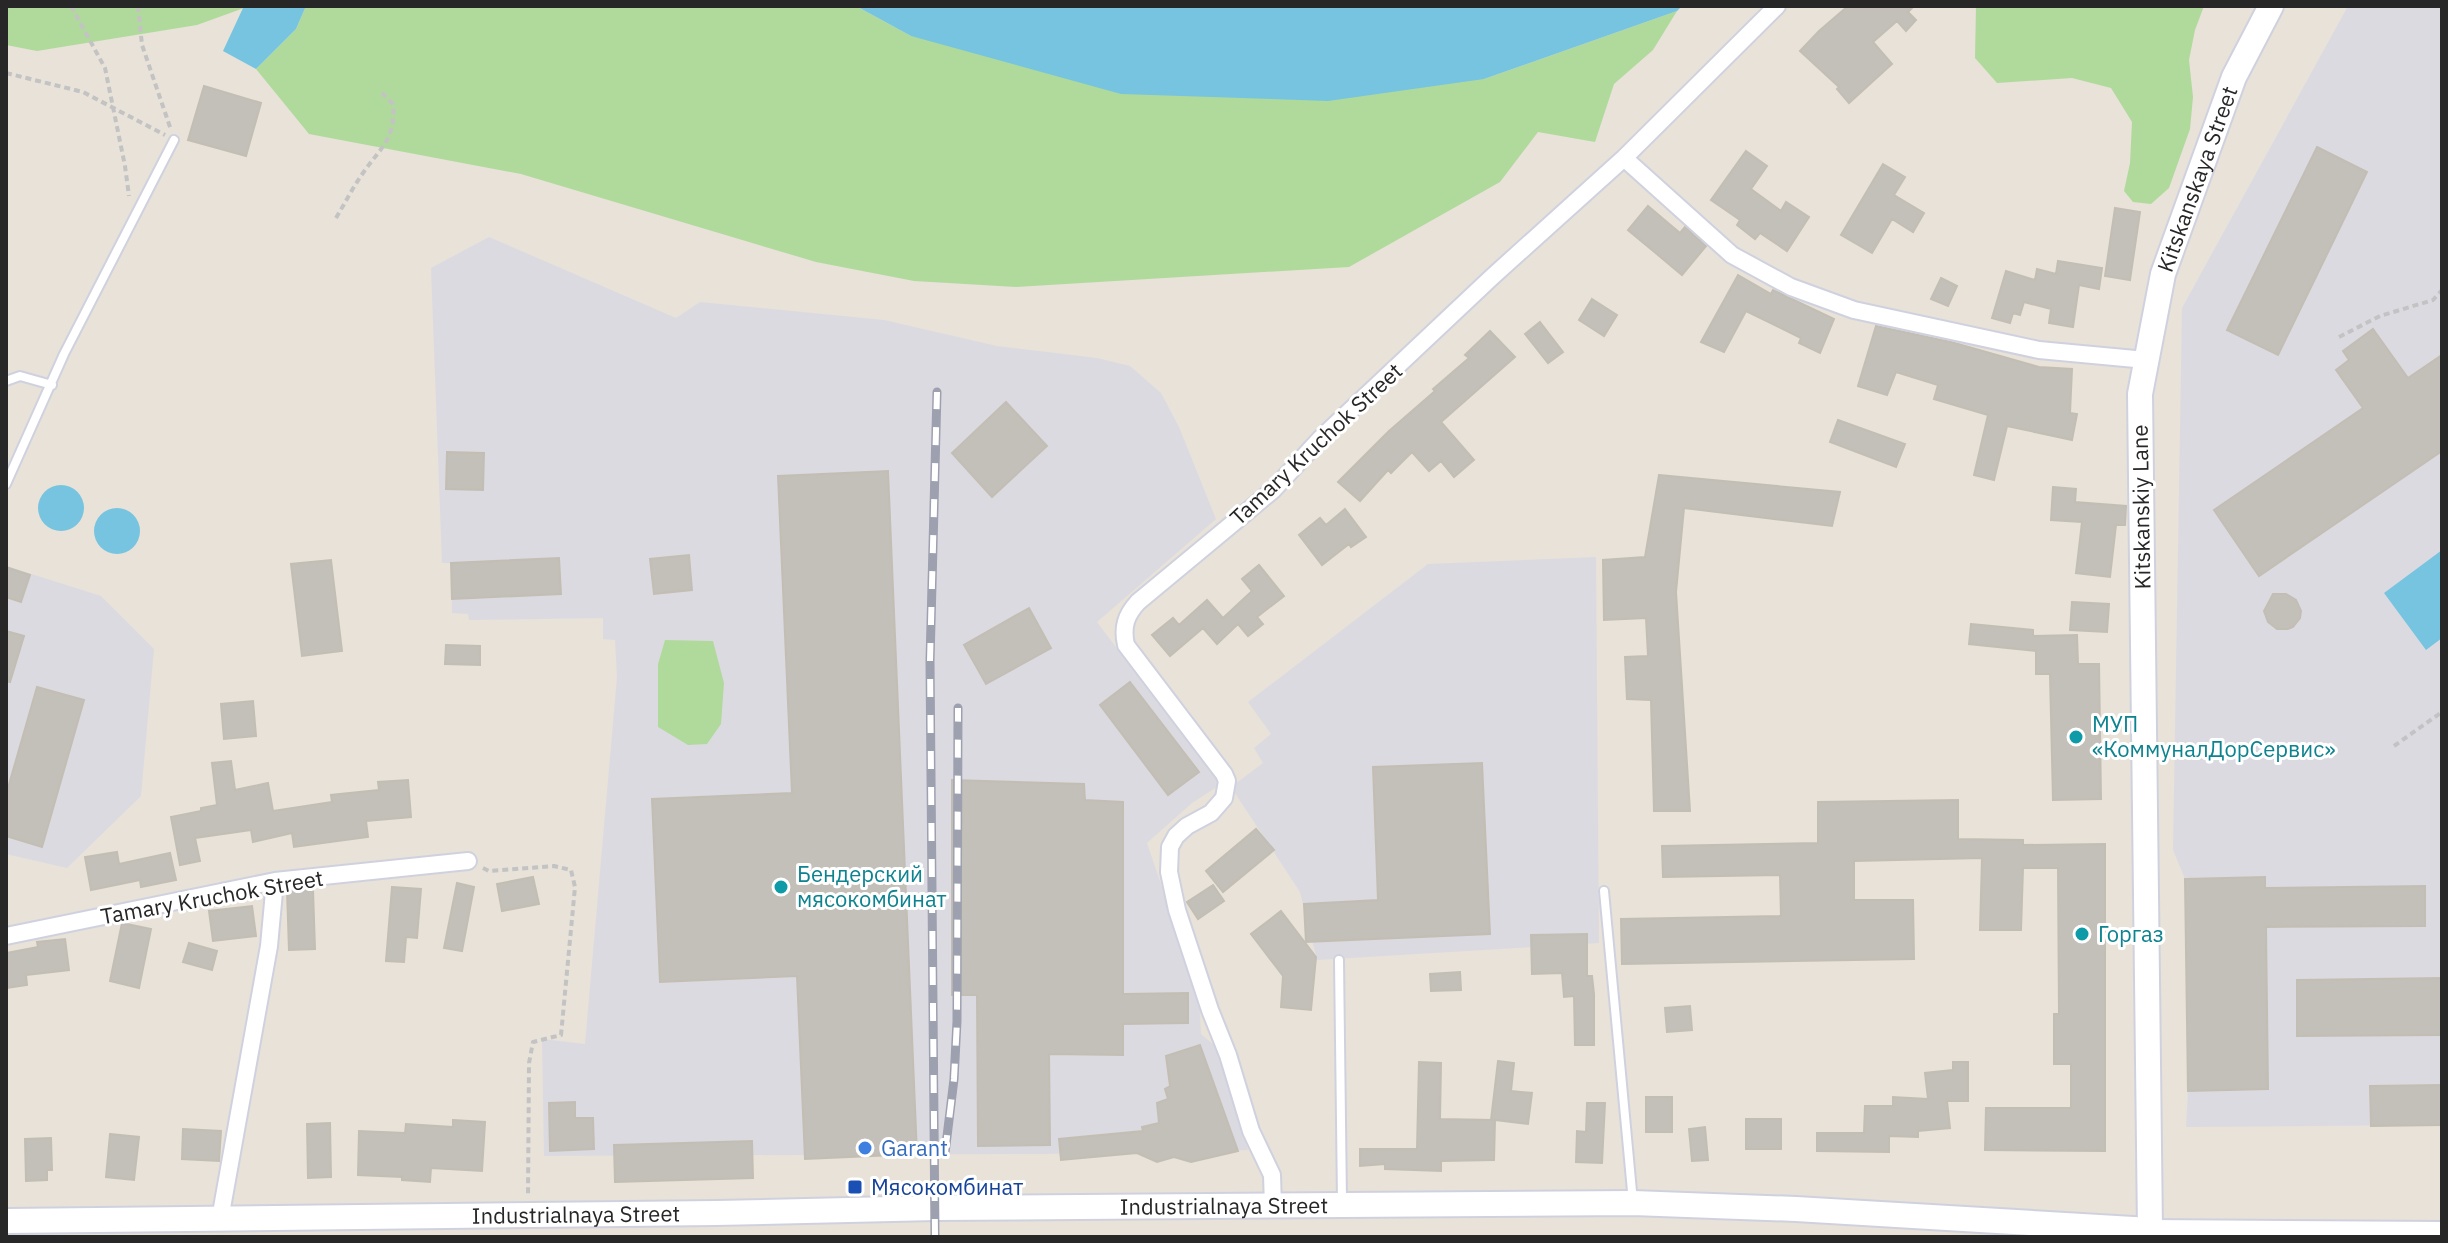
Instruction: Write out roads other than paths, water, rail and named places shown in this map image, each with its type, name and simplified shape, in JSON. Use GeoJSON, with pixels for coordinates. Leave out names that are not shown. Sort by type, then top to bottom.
{"type":"FeatureCollection","features":[{"type":"Feature","properties":{"kind":"main road","name":"Kitskanskaya Street"},"geometry":{"type":"LineString","coordinates":[[2146,360],[2163,274],[2234,77],[2271,6]]}},
{"type":"Feature","properties":{"kind":"main road","name":"Kitskanskiy Lane"},"geometry":{"type":"LineString","coordinates":[[2146,360],[2140,394],[2150,1230]]}},
{"type":"Feature","properties":{"kind":"main road","name":"Industrialnaya Street"},"geometry":{"type":"LineString","coordinates":[[6,1221],[49,1225],[220,1219],[936,1208],[1633,1203],[2150,1230]]}},
{"type":"Feature","properties":{"kind":"street","name":"Tamary Kruchok Street"},"geometry":{"type":"LineString","coordinates":[[1273,1206],[1272,1175],[1251,1131],[1177,910],[1169,872],[1170,847],[1176,836],[1219,806],[1227,781],[1126,645],[1126,620],[1138,602],[1273,490],[1321,438],[1624,158],[1777,6]]}},
{"type":"Feature","properties":{"kind":"street"},"geometry":{"type":"LineString","coordinates":[[1624,158],[1732,255],[1791,287],[1854,310],[2039,350],[2146,360]]}},
{"type":"Feature","properties":{"kind":"street","name":"Tamary Kruchok Street"},"geometry":{"type":"LineString","coordinates":[[6,936],[275,881],[468,861]]}},
{"type":"Feature","properties":{"kind":"street"},"geometry":{"type":"LineString","coordinates":[[220,1219],[269,946],[275,881]]}},
{"type":"Feature","properties":{"kind":"street","name":"Industrialnaya Street"},"geometry":{"type":"LineString","coordinates":[[2150,1230],[2442,1232]]}},
{"type":"Feature","properties":{"kind":"lane"},"geometry":{"type":"LineString","coordinates":[[6,484],[64,354],[174,140]]}},
{"type":"Feature","properties":{"kind":"lane"},"geometry":{"type":"LineString","coordinates":[[6,381],[20,376],[52,385]]}},
{"type":"Feature","properties":{"kind":"lane"},"geometry":{"type":"LineString","coordinates":[[1604,891],[1633,1203]]}},
{"type":"Feature","properties":{"kind":"lane"},"geometry":{"type":"LineString","coordinates":[[1339,960],[1342,1205]]}},
{"type":"Feature","properties":{"kind":"water"},"geometry":{"type":"Polygon","coordinates":[[[239,6],[306,6],[296,29],[256,69],[223,51],[243,8],[239,6]]]}},
{"type":"Feature","properties":{"kind":"water"},"geometry":{"type":"Polygon","coordinates":[[[856,6],[1682,6],[1677,11],[1484,79],[1328,101],[1121,94],[911,36],[856,6]]]}},
{"type":"Feature","properties":{"kind":"water"},"geometry":{"type":"Polygon","coordinates":[[[61,485],[77,492],[84,508],[77,524],[61,531],[45,524],[38,508],[45,492],[61,485]]]}},
{"type":"Feature","properties":{"kind":"water"},"geometry":{"type":"Polygon","coordinates":[[[117,508],[133,515],[140,531],[133,547],[117,554],[101,547],[94,531],[101,515],[117,508]]]}},
{"type":"Feature","properties":{"kind":"water"},"geometry":{"type":"Polygon","coordinates":[[[2442,550],[2442,638],[2426,650],[2384,593],[2442,550]]]}},
{"type":"Feature","properties":{"kind":"railway"},"geometry":{"type":"LineString","coordinates":[[935,1237],[930,661],[937,392]]}},
{"type":"Feature","properties":{"kind":"railway"},"geometry":{"type":"LineString","coordinates":[[945,1153],[957,1021],[958,708]]}},
{"type":"Feature","properties":{"kind":"place","name":"МУП «КоммуналДорСервис»"},"geometry":{"type":"Point","coordinates":[2076,737]}},
{"type":"Feature","properties":{"kind":"place","name":"Бендерский мясокомбинат"},"geometry":{"type":"Point","coordinates":[781,887]}},
{"type":"Feature","properties":{"kind":"place","name":"Горгаз"},"geometry":{"type":"Point","coordinates":[2082,934]}},
{"type":"Feature","properties":{"kind":"place","name":"Garant"},"geometry":{"type":"Point","coordinates":[865,1148]}},
{"type":"Feature","properties":{"kind":"place","name":"Мясокомбинат"},"geometry":{"type":"Point","coordinates":[855,1187]}}]}
